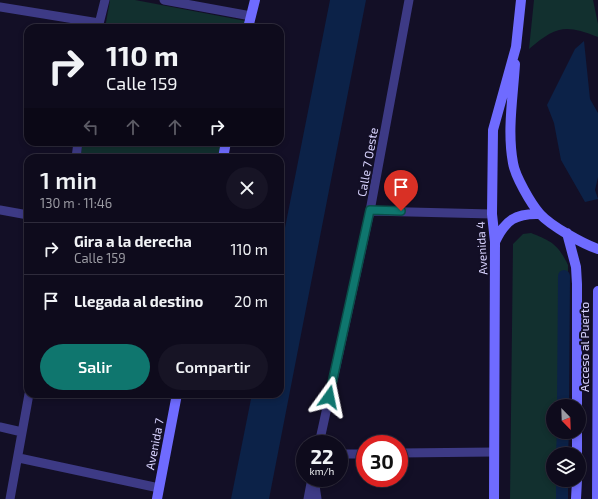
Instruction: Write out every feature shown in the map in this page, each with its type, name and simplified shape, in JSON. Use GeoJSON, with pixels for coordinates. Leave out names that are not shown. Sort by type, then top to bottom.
{"type":"FeatureCollection","features":[{"type":"Feature","properties":{"kind":"main road"},"geometry":{"type":"LineString","coordinates":[[249,24],[255,0]]}},
{"type":"Feature","properties":{"kind":"main road","name":"Avenida 4"},"geometry":{"type":"LineString","coordinates":[[494,499],[495,242],[492,214],[493,130],[516,46],[521,0]]}},
{"type":"Feature","properties":{"kind":"main road"},"geometry":{"type":"LineString","coordinates":[[516,46],[510,140],[513,165],[521,183],[540,214],[588,246],[598,249]]}},
{"type":"Feature","properties":{"kind":"main road"},"geometry":{"type":"LineString","coordinates":[[495,242],[501,228],[512,219],[526,214],[540,214]]}},
{"type":"Feature","properties":{"kind":"main road","name":"Acceso al Puerto"},"geometry":{"type":"LineString","coordinates":[[567,233],[576,272],[577,399]]}},
{"type":"Feature","properties":{"kind":"main road","name":"Acceso al Puerto"},"geometry":{"type":"LineString","coordinates":[[597,499],[598,291]]}},
{"type":"Feature","properties":{"kind":"main road","name":"Avenida 7"},"geometry":{"type":"LineString","coordinates":[[157,499],[177,398]]}},
{"type":"Feature","properties":{"kind":"main road"},"geometry":{"type":"LineString","coordinates":[[576,487],[576,499]]}},
{"type":"Feature","properties":{"kind":"street"},"geometry":{"type":"LineString","coordinates":[[99,24],[105,0]]}},
{"type":"Feature","properties":{"kind":"street"},"geometry":{"type":"LineString","coordinates":[[164,0],[251,16]]}},
{"type":"Feature","properties":{"kind":"street","name":"Calle 7 Oeste"},"geometry":{"type":"LineString","coordinates":[[321,435],[370,210],[409,0]]}},
{"type":"Feature","properties":{"kind":"street"},"geometry":{"type":"LineString","coordinates":[[0,7],[88,24]]}},
{"type":"Feature","properties":{"kind":"street"},"geometry":{"type":"LineString","coordinates":[[0,210],[24,214]]}},
{"type":"Feature","properties":{"kind":"street"},"geometry":{"type":"LineString","coordinates":[[370,210],[492,214]]}},
{"type":"Feature","properties":{"kind":"street"},"geometry":{"type":"LineString","coordinates":[[10,499],[19,458],[28,398]]}},
{"type":"Feature","properties":{"kind":"street"},"geometry":{"type":"LineString","coordinates":[[0,427],[22,432]]}},
{"type":"Feature","properties":{"kind":"street"},"geometry":{"type":"LineString","coordinates":[[408,453],[494,452]]}},
{"type":"Feature","properties":{"kind":"street"},"geometry":{"type":"LineString","coordinates":[[19,458],[159,488]]}},
{"type":"Feature","properties":{"kind":"street"},"geometry":{"type":"LineString","coordinates":[[308,499],[311,487]]}},
{"type":"Feature","properties":{"kind":"street"},"geometry":{"type":"LineString","coordinates":[[315,487],[317,499]]}},
{"type":"Feature","properties":{"kind":"green space"},"geometry":{"type":"Polygon","coordinates":[[[110,0],[135,0],[246,21],[245,24],[106,24],[110,0]]]}},
{"type":"Feature","properties":{"kind":"green space"},"geometry":{"type":"Polygon","coordinates":[[[534,0],[593,0],[598,24],[598,37],[577,30],[561,30],[554,32],[538,41],[529,49],[534,0]]]}},
{"type":"Feature","properties":{"kind":"green space"},"geometry":{"type":"Polygon","coordinates":[[[82,146],[221,146],[220,154],[81,154],[82,146]]]}},
{"type":"Feature","properties":{"kind":"green space"},"geometry":{"type":"Polygon","coordinates":[[[531,233],[549,241],[561,252],[568,265],[567,399],[546,399],[546,439],[567,439],[566,447],[546,447],[546,487],[566,487],[566,499],[510,499],[513,244],[523,234],[531,233]]]}},
{"type":"Feature","properties":{"kind":"water"},"geometry":{"type":"Polygon","coordinates":[[[330,0],[366,0],[269,499],[231,499],[251,398],[284,398],[284,233],[330,0]]]}},
{"type":"Feature","properties":{"kind":"water"},"geometry":{"type":"Polygon","coordinates":[[[584,41],[590,99],[598,113],[598,177],[595,190],[598,199],[585,202],[561,160],[554,123],[547,105],[575,49],[584,41]]]}},
{"type":"Feature","properties":{"kind":"waterway"},"geometry":{"type":"LineString","coordinates":[[563,399],[564,276]]}},
{"type":"Feature","properties":{"kind":"waterway"},"geometry":{"type":"LineString","coordinates":[[562,447],[563,439]]}},
{"type":"Feature","properties":{"kind":"waterway"},"geometry":{"type":"LineString","coordinates":[[562,487],[562,499]]}},
{"type":"Feature","properties":{"kind":"route"},"geometry":{"type":"LineString","coordinates":[[329,397],[370,210],[401,211]]}}]}
